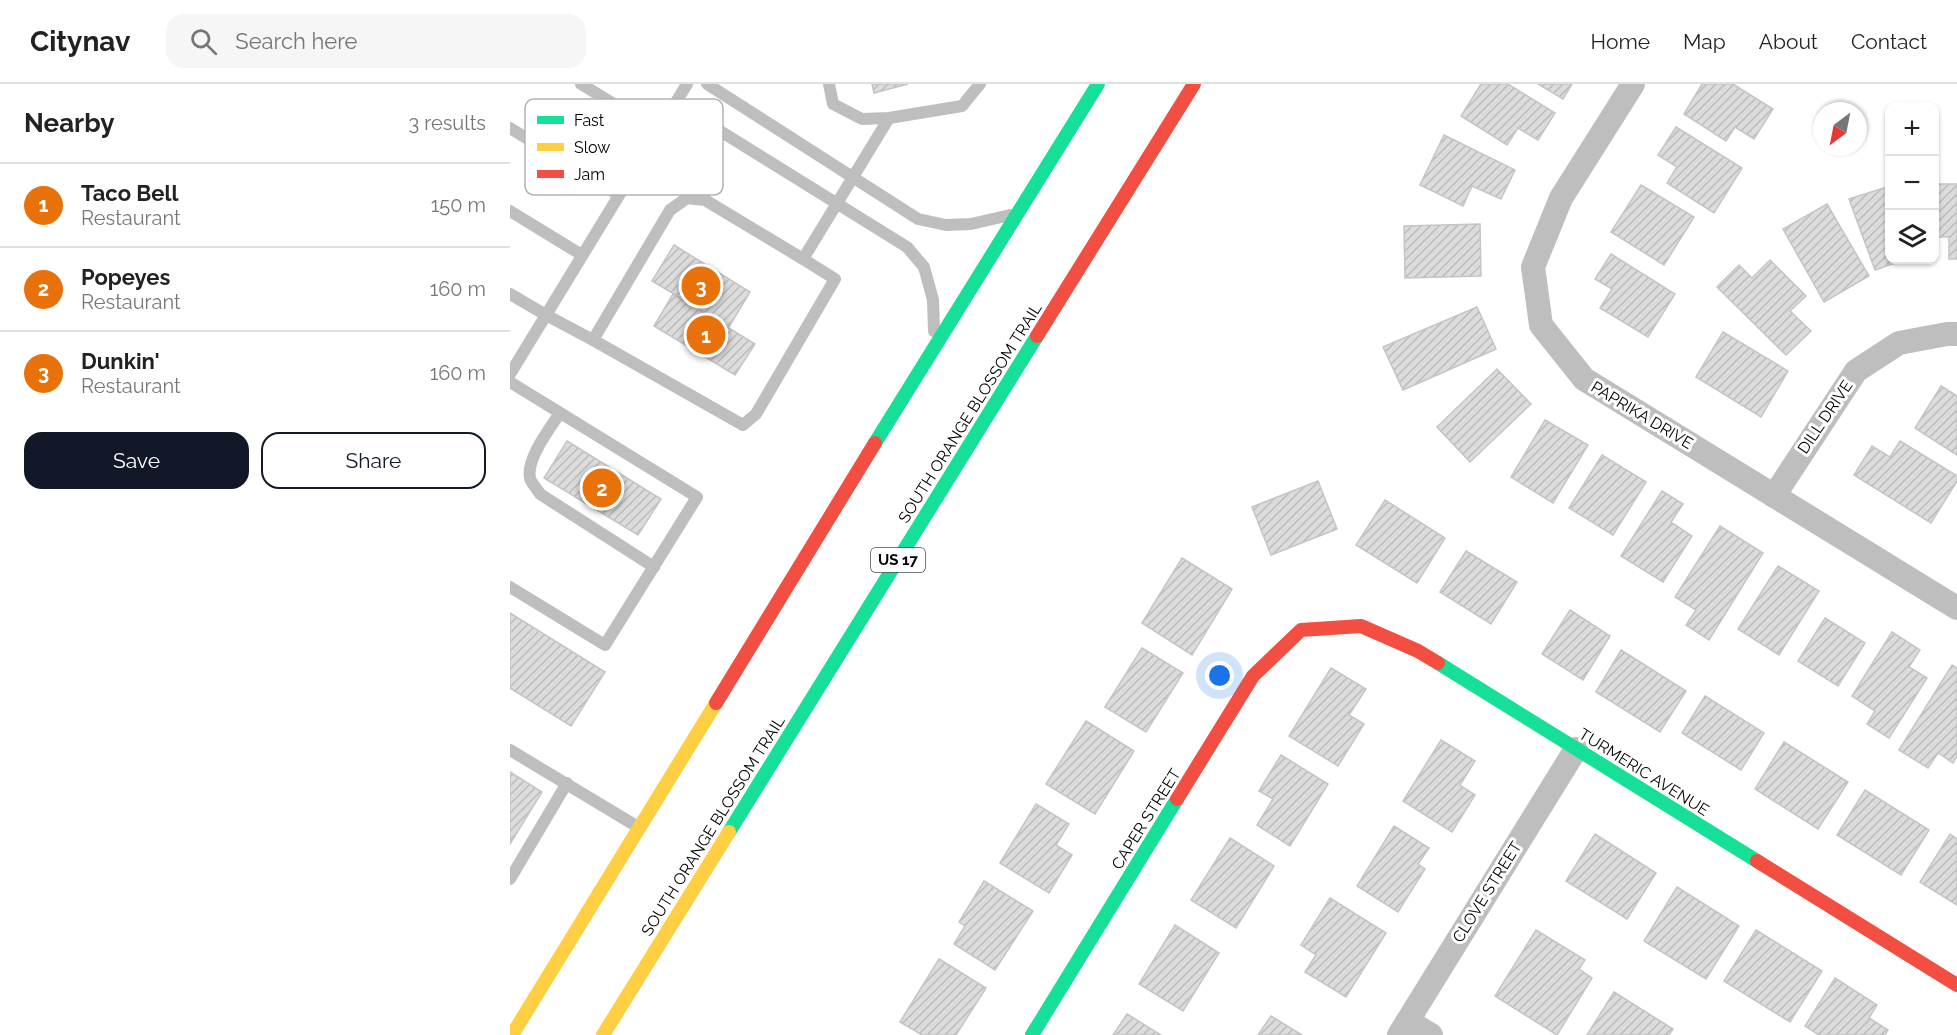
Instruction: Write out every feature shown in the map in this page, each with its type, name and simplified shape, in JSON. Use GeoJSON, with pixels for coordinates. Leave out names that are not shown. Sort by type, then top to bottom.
{"type":"FeatureCollection","features":[{"type":"Feature","properties":{"kind":"main road"},"geometry":{"type":"LineString","coordinates":[[512,1035],[1098,84]]}},
{"type":"Feature","properties":{"kind":"main road","name":"SOUTH ORANGE BLOSSOM TRAIL"},"geometry":{"type":"LineString","coordinates":[[603,1035],[1194,84]]}},
{"type":"Feature","properties":{"kind":"main road","name":"TURMERIC AVENUE"},"geometry":{"type":"LineString","coordinates":[[1300,630],[1362,626],[1418,651],[1957,985]]}},
{"type":"Feature","properties":{"kind":"main road","name":"CAPER STREET"},"geometry":{"type":"LineString","coordinates":[[1032,1035],[1253,676],[1300,630]]}},
{"type":"Feature","properties":{"kind":"street","name":"PAPRIKA DRIVE"},"geometry":{"type":"LineString","coordinates":[[1633,84],[1561,198],[1533,267],[1541,325],[1584,380],[1957,608]]}},
{"type":"Feature","properties":{"kind":"street","name":"DILL DRIVE"},"geometry":{"type":"LineString","coordinates":[[1774,495],[1856,371],[1899,343],[1957,334]]}},
{"type":"Feature","properties":{"kind":"street","name":"CLOVE STREET"},"geometry":{"type":"LineString","coordinates":[[1403,1028],[1576,749]]}},
{"type":"Feature","properties":{"kind":"street"},"geometry":{"type":"LineString","coordinates":[[1403,1028],[1431,1035]]}},
{"type":"Feature","properties":{"kind":"lane"},"geometry":{"type":"LineString","coordinates":[[581,84],[606,99]]}},
{"type":"Feature","properties":{"kind":"lane"},"geometry":{"type":"LineString","coordinates":[[678,99],[687,84]]}},
{"type":"Feature","properties":{"kind":"lane"},"geometry":{"type":"LineString","coordinates":[[707,84],[918,219],[946,225],[971,224],[1017,214]]}},
{"type":"Feature","properties":{"kind":"lane"},"geometry":{"type":"LineString","coordinates":[[829,84],[833,104],[862,119],[889,118],[962,106],[980,84]]}},
{"type":"Feature","properties":{"kind":"lane"},"geometry":{"type":"LineString","coordinates":[[803,259],[889,118]]}},
{"type":"Feature","properties":{"kind":"lane"},"geometry":{"type":"LineString","coordinates":[[510,128],[525,137]]}},
{"type":"Feature","properties":{"kind":"lane"},"geometry":{"type":"LineString","coordinates":[[723,133],[907,247],[924,267],[933,300],[934,347]]}},
{"type":"Feature","properties":{"kind":"lane"},"geometry":{"type":"LineString","coordinates":[[510,374],[619,195]]}},
{"type":"Feature","properties":{"kind":"lane"},"geometry":{"type":"LineString","coordinates":[[510,294],[742,425],[756,414],[835,279],[705,200],[687,198],[670,210],[593,340]]}},
{"type":"Feature","properties":{"kind":"lane"},"geometry":{"type":"LineString","coordinates":[[510,211],[582,255]]}},
{"type":"Feature","properties":{"kind":"lane"},"geometry":{"type":"LineString","coordinates":[[510,382],[697,497],[605,645],[510,587]]}},
{"type":"Feature","properties":{"kind":"lane"},"geometry":{"type":"LineString","coordinates":[[560,413],[532,460],[530,478],[540,494],[654,567]]}},
{"type":"Feature","properties":{"kind":"lane"},"geometry":{"type":"LineString","coordinates":[[510,750],[639,827]]}},
{"type":"Feature","properties":{"kind":"lane"},"geometry":{"type":"LineString","coordinates":[[510,879],[567,783]]}},
{"type":"Feature","properties":{"kind":"building"},"geometry":{"type":"Polygon","coordinates":[[[872,84],[908,84],[874,93],[872,84]]]}},
{"type":"Feature","properties":{"kind":"building"},"geometry":{"type":"Polygon","coordinates":[[[1481,84],[1508,84],[1555,113],[1538,140],[1518,128],[1507,145],[1461,116],[1481,84]]]}},
{"type":"Feature","properties":{"kind":"building"},"geometry":{"type":"Polygon","coordinates":[[[1538,84],[1572,84],[1563,99],[1538,84]]]}},
{"type":"Feature","properties":{"kind":"building"},"geometry":{"type":"Polygon","coordinates":[[[1702,84],[1733,84],[1773,109],[1754,139],[1735,127],[1726,141],[1684,114],[1702,84]]]}},
{"type":"Feature","properties":{"kind":"building"},"geometry":{"type":"Polygon","coordinates":[[[1676,127],[1742,168],[1714,213],[1667,183],[1677,167],[1658,155],[1676,127]]]}},
{"type":"Feature","properties":{"kind":"building"},"geometry":{"type":"Polygon","coordinates":[[[1444,135],[1515,170],[1501,199],[1472,186],[1463,206],[1420,185],[1444,135]]]}},
{"type":"Feature","properties":{"kind":"building"},"geometry":{"type":"Polygon","coordinates":[[[1939,184],[1957,184],[1957,259],[1949,259],[1949,237],[1939,237],[1939,184]]]}},
{"type":"Feature","properties":{"kind":"building"},"geometry":{"type":"Polygon","coordinates":[[[1641,185],[1694,217],[1664,265],[1611,232],[1641,185]]]}},
{"type":"Feature","properties":{"kind":"building"},"geometry":{"type":"Polygon","coordinates":[[[1885,188],[1885,264],[1892,264],[1875,270],[1849,199],[1885,188]]]}},
{"type":"Feature","properties":{"kind":"building"},"geometry":{"type":"Polygon","coordinates":[[[1827,204],[1869,276],[1824,302],[1783,229],[1827,204]]]}},
{"type":"Feature","properties":{"kind":"building"},"geometry":{"type":"Polygon","coordinates":[[[1480,224],[1481,276],[1405,278],[1404,226],[1480,224]]]}},
{"type":"Feature","properties":{"kind":"building"},"geometry":{"type":"Polygon","coordinates":[[[674,245],[750,292],[729,327],[652,281],[674,245]]]}},
{"type":"Feature","properties":{"kind":"building"},"geometry":{"type":"Polygon","coordinates":[[[1611,254],[1675,294],[1648,337],[1600,308],[1612,289],[1595,279],[1611,254]]]}},
{"type":"Feature","properties":{"kind":"building"},"geometry":{"type":"Polygon","coordinates":[[[1770,260],[1806,296],[1790,311],[1811,331],[1786,355],[1717,287],[1739,265],[1752,278],[1770,260]]]}},
{"type":"Feature","properties":{"kind":"building"},"geometry":{"type":"Polygon","coordinates":[[[673,294],[755,344],[735,375],[654,326],[673,294]]]}},
{"type":"Feature","properties":{"kind":"building"},"geometry":{"type":"Polygon","coordinates":[[[1477,307],[1496,349],[1403,390],[1383,347],[1477,307]]]}},
{"type":"Feature","properties":{"kind":"building"},"geometry":{"type":"Polygon","coordinates":[[[1723,332],[1788,371],[1761,417],[1696,377],[1723,332]]]}},
{"type":"Feature","properties":{"kind":"building"},"geometry":{"type":"Polygon","coordinates":[[[1497,369],[1531,404],[1470,462],[1437,427],[1497,369]]]}},
{"type":"Feature","properties":{"kind":"building"},"geometry":{"type":"Polygon","coordinates":[[[1941,386],[1957,396],[1957,455],[1915,428],[1941,386]]]}},
{"type":"Feature","properties":{"kind":"building"},"geometry":{"type":"Polygon","coordinates":[[[1545,420],[1588,445],[1553,503],[1511,477],[1545,420]]]}},
{"type":"Feature","properties":{"kind":"building"},"geometry":{"type":"Polygon","coordinates":[[[567,441],[661,499],[638,535],[544,478],[567,441]]]}},
{"type":"Feature","properties":{"kind":"building"},"geometry":{"type":"Polygon","coordinates":[[[1900,441],[1957,476],[1957,481],[1931,523],[1854,475],[1872,446],[1890,457],[1900,441]]]}},
{"type":"Feature","properties":{"kind":"building"},"geometry":{"type":"Polygon","coordinates":[[[1602,455],[1646,482],[1613,535],[1569,508],[1602,455]]]}},
{"type":"Feature","properties":{"kind":"building"},"geometry":{"type":"Polygon","coordinates":[[[1318,481],[1337,529],[1271,555],[1252,507],[1318,481]]]}},
{"type":"Feature","properties":{"kind":"building"},"geometry":{"type":"Polygon","coordinates":[[[1662,491],[1683,504],[1671,522],[1692,536],[1663,582],[1621,556],[1662,491]]]}},
{"type":"Feature","properties":{"kind":"building"},"geometry":{"type":"Polygon","coordinates":[[[1385,500],[1445,538],[1417,583],[1356,545],[1385,500]]]}},
{"type":"Feature","properties":{"kind":"building"},"geometry":{"type":"Polygon","coordinates":[[[1720,526],[1763,553],[1709,640],[1686,625],[1696,610],[1675,597],[1720,526]]]}},
{"type":"Feature","properties":{"kind":"building"},"geometry":{"type":"Polygon","coordinates":[[[1466,551],[1517,582],[1491,624],[1440,592],[1466,551]]]}},
{"type":"Feature","properties":{"kind":"building"},"geometry":{"type":"Polygon","coordinates":[[[1182,558],[1232,589],[1192,655],[1142,623],[1182,558]]]}},
{"type":"Feature","properties":{"kind":"building"},"geometry":{"type":"Polygon","coordinates":[[[1778,566],[1819,591],[1779,655],[1738,629],[1778,566]]]}},
{"type":"Feature","properties":{"kind":"building"},"geometry":{"type":"Polygon","coordinates":[[[1570,610],[1610,636],[1583,680],[1542,654],[1570,610]]]}},
{"type":"Feature","properties":{"kind":"building"},"geometry":{"type":"Polygon","coordinates":[[[510,613],[605,672],[571,726],[510,688],[510,613]]]}},
{"type":"Feature","properties":{"kind":"building"},"geometry":{"type":"Polygon","coordinates":[[[1825,618],[1865,643],[1838,686],[1798,661],[1825,618]]]}},
{"type":"Feature","properties":{"kind":"building"},"geometry":{"type":"Polygon","coordinates":[[[1892,632],[1920,650],[1909,667],[1927,678],[1889,738],[1867,724],[1875,711],[1852,696],[1892,632]]]}},
{"type":"Feature","properties":{"kind":"building"},"geometry":{"type":"Polygon","coordinates":[[[1142,648],[1183,673],[1146,732],[1105,707],[1142,648]]]}},
{"type":"Feature","properties":{"kind":"building"},"geometry":{"type":"Polygon","coordinates":[[[1621,650],[1686,691],[1660,732],[1596,692],[1621,650]]]}},
{"type":"Feature","properties":{"kind":"building"},"geometry":{"type":"Polygon","coordinates":[[[1952,665],[1957,668],[1957,756],[1953,763],[1938,753],[1928,768],[1899,750],[1952,665]]]}},
{"type":"Feature","properties":{"kind":"building"},"geometry":{"type":"Polygon","coordinates":[[[1331,668],[1366,689],[1349,715],[1364,724],[1338,766],[1289,736],[1331,668]]]}},
{"type":"Feature","properties":{"kind":"building"},"geometry":{"type":"Polygon","coordinates":[[[1705,696],[1764,733],[1741,770],[1682,733],[1705,696]]]}},
{"type":"Feature","properties":{"kind":"building"},"geometry":{"type":"Polygon","coordinates":[[[1086,721],[1134,751],[1095,814],[1046,784],[1086,721]]]}},
{"type":"Feature","properties":{"kind":"building"},"geometry":{"type":"Polygon","coordinates":[[[1441,740],[1475,761],[1460,785],[1475,795],[1452,832],[1403,801],[1441,740]]]}},
{"type":"Feature","properties":{"kind":"building"},"geometry":{"type":"Polygon","coordinates":[[[1784,742],[1848,782],[1818,829],[1755,789],[1784,742]]]}},
{"type":"Feature","properties":{"kind":"building"},"geometry":{"type":"Polygon","coordinates":[[[1281,755],[1328,784],[1290,846],[1257,825],[1273,799],[1259,791],[1281,755]]]}},
{"type":"Feature","properties":{"kind":"building"},"geometry":{"type":"Polygon","coordinates":[[[510,772],[542,792],[510,844],[510,772]]]}},
{"type":"Feature","properties":{"kind":"building"},"geometry":{"type":"Polygon","coordinates":[[[1865,790],[1929,830],[1901,875],[1837,835],[1865,790]]]}},
{"type":"Feature","properties":{"kind":"building"},"geometry":{"type":"Polygon","coordinates":[[[1036,804],[1069,824],[1056,845],[1072,855],[1049,893],[1000,863],[1036,804]]]}},
{"type":"Feature","properties":{"kind":"building"},"geometry":{"type":"Polygon","coordinates":[[[1394,826],[1429,848],[1418,864],[1425,869],[1398,912],[1357,886],[1394,826]]]}},
{"type":"Feature","properties":{"kind":"building"},"geometry":{"type":"Polygon","coordinates":[[[1595,834],[1656,873],[1627,919],[1566,881],[1595,834]]]}},
{"type":"Feature","properties":{"kind":"building"},"geometry":{"type":"Polygon","coordinates":[[[1950,834],[1957,839],[1957,905],[1920,882],[1950,834]]]}},
{"type":"Feature","properties":{"kind":"building"},"geometry":{"type":"Polygon","coordinates":[[[1230,838],[1274,866],[1236,928],[1191,900],[1230,838]]]}},
{"type":"Feature","properties":{"kind":"building"},"geometry":{"type":"Polygon","coordinates":[[[984,881],[1033,911],[995,970],[954,944],[965,926],[959,922],[984,881]]]}},
{"type":"Feature","properties":{"kind":"building"},"geometry":{"type":"Polygon","coordinates":[[[1677,887],[1739,926],[1706,979],[1644,941],[1677,887]]]}},
{"type":"Feature","properties":{"kind":"building"},"geometry":{"type":"Polygon","coordinates":[[[1330,898],[1386,933],[1346,997],[1305,972],[1316,955],[1301,945],[1330,898]]]}},
{"type":"Feature","properties":{"kind":"building"},"geometry":{"type":"Polygon","coordinates":[[[1175,925],[1219,953],[1183,1011],[1139,984],[1175,925]]]}},
{"type":"Feature","properties":{"kind":"building"},"geometry":{"type":"Polygon","coordinates":[[[1536,930],[1585,960],[1579,969],[1592,978],[1557,1035],[1495,996],[1536,930]]]}},
{"type":"Feature","properties":{"kind":"building"},"geometry":{"type":"Polygon","coordinates":[[[1756,930],[1822,971],[1790,1022],[1724,981],[1756,930]]]}},
{"type":"Feature","properties":{"kind":"building"},"geometry":{"type":"Polygon","coordinates":[[[939,959],[986,988],[956,1035],[922,1035],[900,1022],[939,959]]]}},
{"type":"Feature","properties":{"kind":"building"},"geometry":{"type":"Polygon","coordinates":[[[1835,978],[1877,1005],[1869,1018],[1888,1030],[1885,1035],[1819,1035],[1805,1026],[1835,978]]]}},
{"type":"Feature","properties":{"kind":"building"},"geometry":{"type":"Polygon","coordinates":[[[1614,992],[1673,1029],[1669,1035],[1587,1035],[1614,992]]]}},
{"type":"Feature","properties":{"kind":"building"},"geometry":{"type":"Polygon","coordinates":[[[1127,1014],[1161,1035],[1113,1035],[1127,1014]]]}},
{"type":"Feature","properties":{"kind":"building"},"geometry":{"type":"Polygon","coordinates":[[[1271,1016],[1302,1035],[1258,1035],[1271,1016]]]}},
{"type":"Feature","properties":{"kind":"traffic: fast"},"geometry":{"type":"LineString","coordinates":[[875,443],[1098,84]]}},
{"type":"Feature","properties":{"kind":"traffic: fast"},"geometry":{"type":"LineString","coordinates":[[729,832],[1037,336]]}},
{"type":"Feature","properties":{"kind":"traffic: fast"},"geometry":{"type":"LineString","coordinates":[[1438,663],[1757,861]]}},
{"type":"Feature","properties":{"kind":"traffic: fast"},"geometry":{"type":"LineString","coordinates":[[1032,1035],[1177,799]]}},
{"type":"Feature","properties":{"kind":"traffic: slow"},"geometry":{"type":"LineString","coordinates":[[512,1035],[716,703]]}},
{"type":"Feature","properties":{"kind":"traffic: slow"},"geometry":{"type":"LineString","coordinates":[[603,1035],[729,832]]}},
{"type":"Feature","properties":{"kind":"traffic: jam"},"geometry":{"type":"LineString","coordinates":[[1037,336],[1194,84]]}},
{"type":"Feature","properties":{"kind":"traffic: jam"},"geometry":{"type":"LineString","coordinates":[[716,703],[875,443]]}},
{"type":"Feature","properties":{"kind":"traffic: jam"},"geometry":{"type":"LineString","coordinates":[[1177,799],[1253,676],[1301,630],[1361,626],[1418,651],[1438,663]]}},
{"type":"Feature","properties":{"kind":"traffic: jam"},"geometry":{"type":"LineString","coordinates":[[1757,861],[1957,985]]}},
{"type":"Feature","properties":{"kind":"place","name":"Dunkin'"},"geometry":{"type":"Point","coordinates":[701,286]}},
{"type":"Feature","properties":{"kind":"place","name":"Taco Bell"},"geometry":{"type":"Point","coordinates":[706,335]}},
{"type":"Feature","properties":{"kind":"place","name":"Popeyes"},"geometry":{"type":"Point","coordinates":[602,488]}}]}
